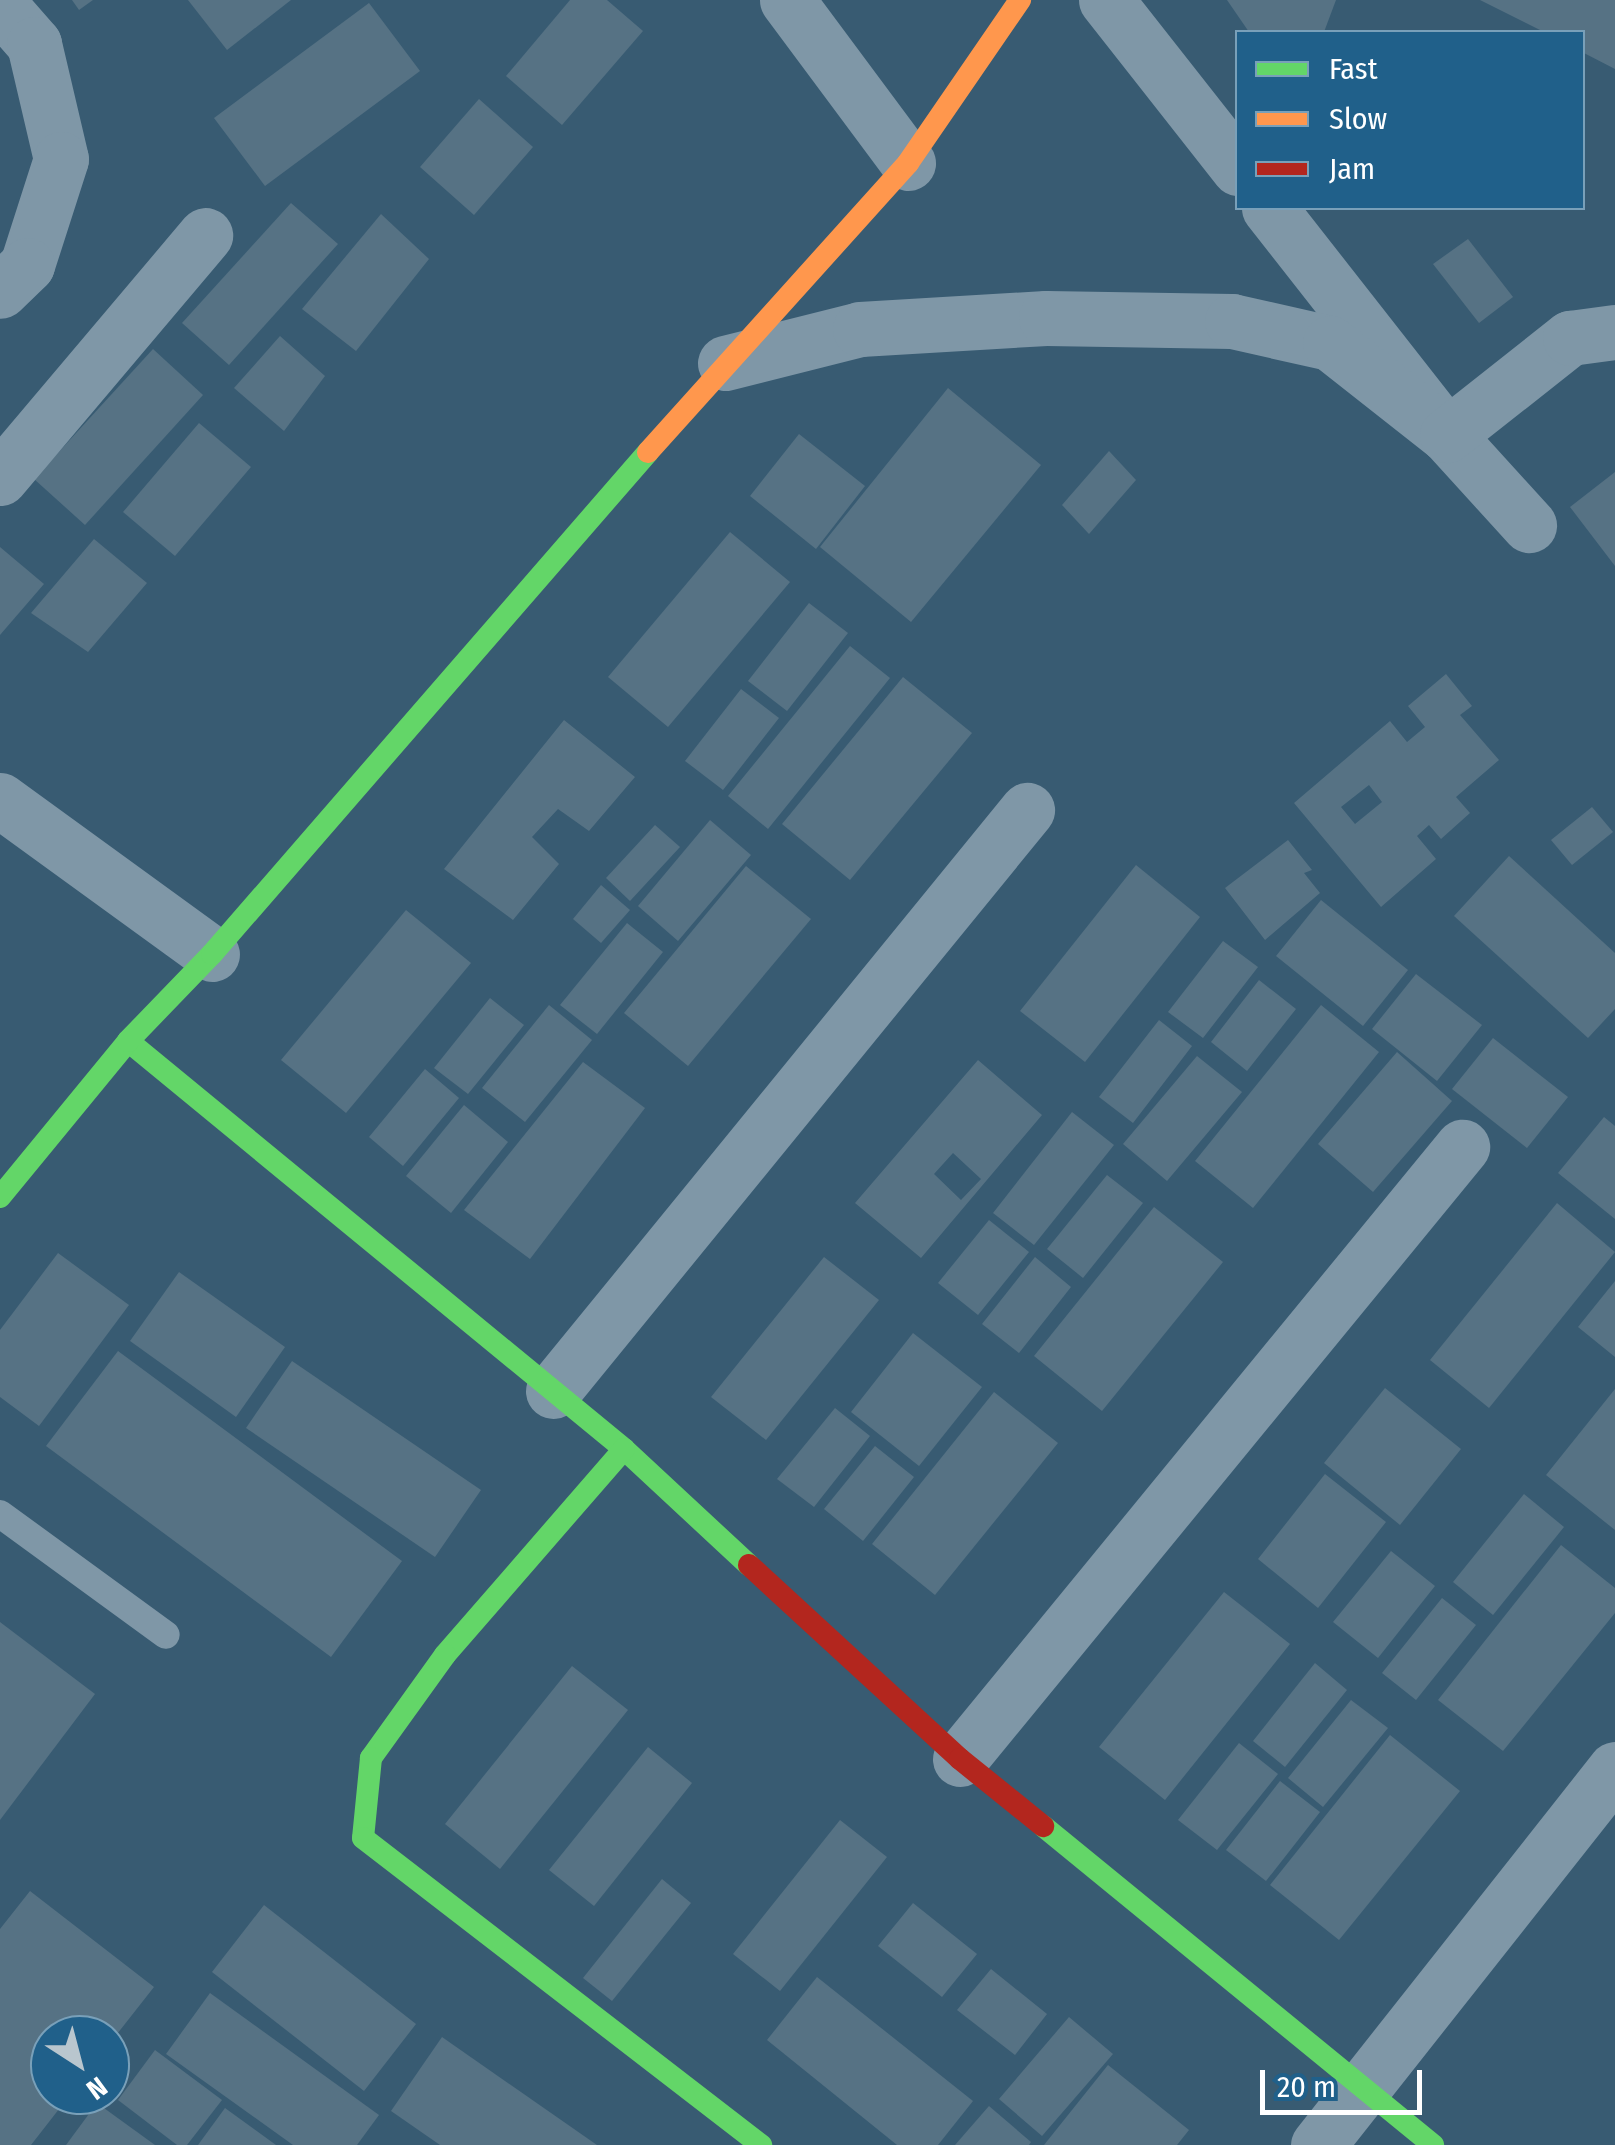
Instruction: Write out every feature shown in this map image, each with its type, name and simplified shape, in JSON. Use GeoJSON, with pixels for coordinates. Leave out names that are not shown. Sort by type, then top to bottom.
{"type":"FeatureCollection","features":[{"type":"Feature","properties":{"kind":"street"},"geometry":{"type":"LineString","coordinates":[[787,0],[908,164]]}},
{"type":"Feature","properties":{"kind":"street"},"geometry":{"type":"LineString","coordinates":[[0,1197],[128,1041],[212,954],[725,363],[908,164],[1020,0]]}},
{"type":"Feature","properties":{"kind":"street"},"geometry":{"type":"LineString","coordinates":[[1106,0],[1235,164]]}},
{"type":"Feature","properties":{"kind":"street"},"geometry":{"type":"LineString","coordinates":[[0,5],[34,44],[62,159],[27,265],[0,291]]}},
{"type":"Feature","properties":{"kind":"street"},"geometry":{"type":"LineString","coordinates":[[1270,210],[1447,434],[1528,526]]}},
{"type":"Feature","properties":{"kind":"street"},"geometry":{"type":"LineString","coordinates":[[0,478],[205,235]]}},
{"type":"Feature","properties":{"kind":"street"},"geometry":{"type":"LineString","coordinates":[[725,363],[860,329],[1046,318],[1232,321],[1330,343],[1447,434]]}},
{"type":"Feature","properties":{"kind":"street"},"geometry":{"type":"LineString","coordinates":[[1447,434],[1570,338],[1615,332]]}},
{"type":"Feature","properties":{"kind":"street"},"geometry":{"type":"LineString","coordinates":[[0,800],[212,954]]}},
{"type":"Feature","properties":{"kind":"street"},"geometry":{"type":"LineString","coordinates":[[553,1391],[1027,810]]}},
{"type":"Feature","properties":{"kind":"street"},"geometry":{"type":"LineString","coordinates":[[128,1041],[624,1449],[960,1759],[1433,2145]]}},
{"type":"Feature","properties":{"kind":"street"},"geometry":{"type":"LineString","coordinates":[[960,1759],[1462,1146]]}},
{"type":"Feature","properties":{"kind":"street"},"geometry":{"type":"LineString","coordinates":[[624,1449],[445,1655],[371,1758],[363,1838],[761,2145]]}},
{"type":"Feature","properties":{"kind":"street"},"geometry":{"type":"LineString","coordinates":[[1318,2145],[1615,1769]]}},
{"type":"Feature","properties":{"kind":"lane"},"geometry":{"type":"LineString","coordinates":[[0,1514],[166,1635]]}},
{"type":"Feature","properties":{"kind":"building"},"geometry":{"type":"Polygon","coordinates":[[[72,0],[93,0],[79,10],[72,0]]]}},
{"type":"Feature","properties":{"kind":"building"},"geometry":{"type":"Polygon","coordinates":[[[188,0],[291,0],[227,50],[188,0]]]}},
{"type":"Feature","properties":{"kind":"building"},"geometry":{"type":"Polygon","coordinates":[[[570,0],[607,0],[643,31],[562,125],[506,76],[570,0]]]}},
{"type":"Feature","properties":{"kind":"building"},"geometry":{"type":"Polygon","coordinates":[[[1227,0],[1336,0],[1325,30],[1248,30],[1227,0]]]}},
{"type":"Feature","properties":{"kind":"building"},"geometry":{"type":"Polygon","coordinates":[[[1480,0],[1615,0],[1615,69],[1585,54],[1585,30],[1540,30],[1480,0]]]}},
{"type":"Feature","properties":{"kind":"building"},"geometry":{"type":"Polygon","coordinates":[[[369,3],[420,71],[265,186],[214,118],[369,3]]]}},
{"type":"Feature","properties":{"kind":"building"},"geometry":{"type":"Polygon","coordinates":[[[479,99],[533,147],[474,215],[420,167],[479,99]]]}},
{"type":"Feature","properties":{"kind":"building"},"geometry":{"type":"Polygon","coordinates":[[[291,203],[338,244],[229,365],[182,323],[291,203]]]}},
{"type":"Feature","properties":{"kind":"building"},"geometry":{"type":"Polygon","coordinates":[[[381,214],[429,259],[356,351],[302,309],[381,214]]]}},
{"type":"Feature","properties":{"kind":"building"},"geometry":{"type":"Polygon","coordinates":[[[1468,239],[1513,297],[1479,323],[1433,264],[1468,239]]]}},
{"type":"Feature","properties":{"kind":"building"},"geometry":{"type":"Polygon","coordinates":[[[280,336],[325,376],[284,431],[234,388],[280,336]]]}},
{"type":"Feature","properties":{"kind":"building"},"geometry":{"type":"Polygon","coordinates":[[[153,349],[203,395],[85,525],[34,479],[153,349]]]}},
{"type":"Feature","properties":{"kind":"building"},"geometry":{"type":"Polygon","coordinates":[[[948,388],[1041,465],[911,622],[820,547],[948,388]]]}},
{"type":"Feature","properties":{"kind":"building"},"geometry":{"type":"Polygon","coordinates":[[[199,423],[251,467],[175,556],[123,512],[199,423]]]}},
{"type":"Feature","properties":{"kind":"building"},"geometry":{"type":"Polygon","coordinates":[[[799,434],[865,486],[816,549],[750,496],[799,434]]]}},
{"type":"Feature","properties":{"kind":"building"},"geometry":{"type":"Polygon","coordinates":[[[1109,451],[1136,480],[1089,534],[1062,505],[1109,451]]]}},
{"type":"Feature","properties":{"kind":"building"},"geometry":{"type":"Polygon","coordinates":[[[1615,472],[1615,566],[1570,507],[1615,472]]]}},
{"type":"Feature","properties":{"kind":"building"},"geometry":{"type":"Polygon","coordinates":[[[730,532],[790,582],[668,727],[608,677],[730,532]]]}},
{"type":"Feature","properties":{"kind":"building"},"geometry":{"type":"Polygon","coordinates":[[[94,539],[147,583],[88,652],[31,613],[94,539]]]}},
{"type":"Feature","properties":{"kind":"building"},"geometry":{"type":"Polygon","coordinates":[[[0,547],[44,584],[0,635],[0,547]]]}},
{"type":"Feature","properties":{"kind":"building"},"geometry":{"type":"Polygon","coordinates":[[[809,603],[848,633],[787,711],[748,681],[809,603]]]}},
{"type":"Feature","properties":{"kind":"building"},"geometry":{"type":"Polygon","coordinates":[[[850,646],[890,678],[768,829],[728,796],[850,646]]]}},
{"type":"Feature","properties":{"kind":"building"},"geometry":{"type":"Polygon","coordinates":[[[1446,674],[1472,706],[1460,715],[1499,760],[1456,797],[1470,813],[1441,839],[1429,825],[1417,836],[1436,859],[1381,907],[1294,803],[1390,721],[1407,742],[1425,727],[1408,706],[1446,674]],[[1369,785],[1341,807],[1355,824],[1382,802],[1369,785]]]}},
{"type":"Feature","properties":{"kind":"building"},"geometry":{"type":"Polygon","coordinates":[[[903,677],[972,733],[850,880],[782,824],[903,677]]]}},
{"type":"Feature","properties":{"kind":"building"},"geometry":{"type":"Polygon","coordinates":[[[741,689],[779,718],[723,790],[685,761],[741,689]]]}},
{"type":"Feature","properties":{"kind":"building"},"geometry":{"type":"Polygon","coordinates":[[[564,720],[635,777],[589,831],[558,809],[532,837],[559,864],[513,920],[444,869],[564,720]]]}},
{"type":"Feature","properties":{"kind":"building"},"geometry":{"type":"Polygon","coordinates":[[[1592,807],[1613,832],[1572,865],[1551,840],[1592,807]]]}},
{"type":"Feature","properties":{"kind":"building"},"geometry":{"type":"Polygon","coordinates":[[[710,820],[751,855],[678,941],[638,906],[710,820]]]}},
{"type":"Feature","properties":{"kind":"building"},"geometry":{"type":"Polygon","coordinates":[[[655,825],[680,847],[630,901],[606,878],[655,825]]]}},
{"type":"Feature","properties":{"kind":"building"},"geometry":{"type":"Polygon","coordinates":[[[1288,840],[1312,870],[1304,873],[1320,893],[1265,940],[1225,888],[1288,840]]]}},
{"type":"Feature","properties":{"kind":"building"},"geometry":{"type":"Polygon","coordinates":[[[1509,856],[1615,953],[1615,1009],[1588,1038],[1454,916],[1509,856]]]}},
{"type":"Feature","properties":{"kind":"building"},"geometry":{"type":"Polygon","coordinates":[[[1136,865],[1200,917],[1085,1062],[1020,1011],[1136,865]]]}},
{"type":"Feature","properties":{"kind":"building"},"geometry":{"type":"Polygon","coordinates":[[[746,866],[811,919],[688,1066],[624,1013],[746,866]]]}},
{"type":"Feature","properties":{"kind":"building"},"geometry":{"type":"Polygon","coordinates":[[[601,885],[630,910],[601,943],[573,919],[601,885]]]}},
{"type":"Feature","properties":{"kind":"building"},"geometry":{"type":"Polygon","coordinates":[[[1321,900],[1408,970],[1363,1026],[1276,956],[1321,900]]]}},
{"type":"Feature","properties":{"kind":"building"},"geometry":{"type":"Polygon","coordinates":[[[406,910],[471,963],[346,1113],[281,1060],[406,910]]]}},
{"type":"Feature","properties":{"kind":"building"},"geometry":{"type":"Polygon","coordinates":[[[627,923],[663,952],[597,1034],[560,1005],[627,923]]]}},
{"type":"Feature","properties":{"kind":"building"},"geometry":{"type":"Polygon","coordinates":[[[1223,941],[1258,967],[1203,1038],[1168,1012],[1223,941]]]}},
{"type":"Feature","properties":{"kind":"building"},"geometry":{"type":"Polygon","coordinates":[[[1416,974],[1482,1025],[1437,1081],[1372,1029],[1416,974]]]}},
{"type":"Feature","properties":{"kind":"building"},"geometry":{"type":"Polygon","coordinates":[[[1259,980],[1296,1009],[1247,1071],[1211,1042],[1259,980]]]}},
{"type":"Feature","properties":{"kind":"building"},"geometry":{"type":"Polygon","coordinates":[[[490,998],[524,1025],[468,1094],[434,1068],[490,998]]]}},
{"type":"Feature","properties":{"kind":"building"},"geometry":{"type":"Polygon","coordinates":[[[549,1005],[592,1040],[525,1122],[482,1088],[549,1005]]]}},
{"type":"Feature","properties":{"kind":"building"},"geometry":{"type":"Polygon","coordinates":[[[1321,1005],[1379,1052],[1253,1208],[1195,1161],[1321,1005]]]}},
{"type":"Feature","properties":{"kind":"building"},"geometry":{"type":"Polygon","coordinates":[[[1159,1020],[1192,1046],[1133,1123],[1099,1097],[1159,1020]]]}},
{"type":"Feature","properties":{"kind":"building"},"geometry":{"type":"Polygon","coordinates":[[[1493,1038],[1568,1097],[1527,1148],[1452,1089],[1493,1038]]]}},
{"type":"Feature","properties":{"kind":"building"},"geometry":{"type":"Polygon","coordinates":[[[1397,1052],[1452,1101],[1373,1192],[1318,1144],[1397,1052]]]}},
{"type":"Feature","properties":{"kind":"building"},"geometry":{"type":"Polygon","coordinates":[[[1197,1056],[1242,1092],[1167,1181],[1123,1144],[1197,1056]]]}},
{"type":"Feature","properties":{"kind":"building"},"geometry":{"type":"Polygon","coordinates":[[[978,1060],[1042,1115],[921,1258],[855,1203],[978,1060]],[[953,1153],[934,1174],[961,1200],[981,1179],[953,1153]]]}},
{"type":"Feature","properties":{"kind":"building"},"geometry":{"type":"Polygon","coordinates":[[[583,1062],[645,1108],[530,1259],[464,1210],[583,1062]]]}},
{"type":"Feature","properties":{"kind":"building"},"geometry":{"type":"Polygon","coordinates":[[[425,1069],[459,1098],[403,1166],[369,1137],[425,1069]]]}},
{"type":"Feature","properties":{"kind":"building"},"geometry":{"type":"Polygon","coordinates":[[[464,1105],[508,1142],[451,1213],[406,1176],[464,1105]]]}},
{"type":"Feature","properties":{"kind":"building"},"geometry":{"type":"Polygon","coordinates":[[[1072,1112],[1114,1145],[1034,1245],[993,1213],[1072,1112]]]}},
{"type":"Feature","properties":{"kind":"building"},"geometry":{"type":"Polygon","coordinates":[[[1604,1117],[1615,1126],[1615,1219],[1558,1173],[1604,1117]]]}},
{"type":"Feature","properties":{"kind":"building"},"geometry":{"type":"Polygon","coordinates":[[[1107,1175],[1143,1203],[1083,1278],[1047,1249],[1107,1175]]]}},
{"type":"Feature","properties":{"kind":"building"},"geometry":{"type":"Polygon","coordinates":[[[1557,1203],[1615,1252],[1489,1408],[1430,1360],[1557,1203]]]}},
{"type":"Feature","properties":{"kind":"building"},"geometry":{"type":"Polygon","coordinates":[[[1154,1207],[1223,1262],[1102,1411],[1034,1356],[1154,1207]]]}},
{"type":"Feature","properties":{"kind":"building"},"geometry":{"type":"Polygon","coordinates":[[[989,1220],[1029,1252],[978,1315],[938,1283],[989,1220]]]}},
{"type":"Feature","properties":{"kind":"building"},"geometry":{"type":"Polygon","coordinates":[[[58,1253],[129,1305],[39,1426],[0,1397],[0,1330],[58,1253]]]}},
{"type":"Feature","properties":{"kind":"building"},"geometry":{"type":"Polygon","coordinates":[[[824,1257],[879,1300],[766,1440],[711,1397],[824,1257]]]}},
{"type":"Feature","properties":{"kind":"building"},"geometry":{"type":"Polygon","coordinates":[[[1035,1257],[1071,1287],[1019,1353],[982,1324],[1035,1257]]]}},
{"type":"Feature","properties":{"kind":"building"},"geometry":{"type":"Polygon","coordinates":[[[179,1272],[285,1347],[236,1417],[130,1341],[179,1272]]]}},
{"type":"Feature","properties":{"kind":"building"},"geometry":{"type":"Polygon","coordinates":[[[1615,1281],[1615,1357],[1578,1327],[1615,1281]]]}},
{"type":"Feature","properties":{"kind":"building"},"geometry":{"type":"Polygon","coordinates":[[[913,1333],[982,1387],[919,1466],[851,1412],[913,1333]]]}},
{"type":"Feature","properties":{"kind":"building"},"geometry":{"type":"Polygon","coordinates":[[[118,1351],[402,1561],[331,1657],[46,1446],[118,1351]]]}},
{"type":"Feature","properties":{"kind":"building"},"geometry":{"type":"Polygon","coordinates":[[[292,1361],[481,1490],[435,1557],[246,1428],[292,1361]]]}},
{"type":"Feature","properties":{"kind":"building"},"geometry":{"type":"Polygon","coordinates":[[[1385,1388],[1461,1449],[1400,1525],[1324,1463],[1385,1388]]]}},
{"type":"Feature","properties":{"kind":"building"},"geometry":{"type":"Polygon","coordinates":[[[1615,1389],[1615,1530],[1546,1475],[1615,1389]]]}},
{"type":"Feature","properties":{"kind":"building"},"geometry":{"type":"Polygon","coordinates":[[[994,1392],[1058,1443],[935,1595],[872,1544],[994,1392]]]}},
{"type":"Feature","properties":{"kind":"building"},"geometry":{"type":"Polygon","coordinates":[[[835,1408],[870,1436],[814,1507],[777,1479],[835,1408]]]}},
{"type":"Feature","properties":{"kind":"building"},"geometry":{"type":"Polygon","coordinates":[[[875,1446],[914,1477],[863,1541],[824,1509],[875,1446]]]}},
{"type":"Feature","properties":{"kind":"building"},"geometry":{"type":"Polygon","coordinates":[[[1325,1474],[1386,1522],[1318,1608],[1258,1559],[1325,1474]]]}},
{"type":"Feature","properties":{"kind":"building"},"geometry":{"type":"Polygon","coordinates":[[[1524,1494],[1564,1527],[1493,1615],[1453,1582],[1524,1494]]]}},
{"type":"Feature","properties":{"kind":"building"},"geometry":{"type":"Polygon","coordinates":[[[1561,1545],[1615,1588],[1615,1613],[1503,1751],[1438,1700],[1561,1545]]]}},
{"type":"Feature","properties":{"kind":"building"},"geometry":{"type":"Polygon","coordinates":[[[1391,1551],[1435,1586],[1378,1658],[1333,1622],[1391,1551]]]}},
{"type":"Feature","properties":{"kind":"building"},"geometry":{"type":"Polygon","coordinates":[[[1224,1592],[1290,1644],[1165,1800],[1099,1747],[1224,1592]]]}},
{"type":"Feature","properties":{"kind":"building"},"geometry":{"type":"Polygon","coordinates":[[[1442,1598],[1476,1625],[1416,1700],[1382,1673],[1442,1598]]]}},
{"type":"Feature","properties":{"kind":"building"},"geometry":{"type":"Polygon","coordinates":[[[0,1622],[95,1694],[0,1820],[0,1622]]]}},
{"type":"Feature","properties":{"kind":"building"},"geometry":{"type":"Polygon","coordinates":[[[1315,1663],[1347,1690],[1285,1767],[1253,1741],[1315,1663]]]}},
{"type":"Feature","properties":{"kind":"building"},"geometry":{"type":"Polygon","coordinates":[[[572,1666],[628,1710],[500,1869],[445,1824],[572,1666]]]}},
{"type":"Feature","properties":{"kind":"building"},"geometry":{"type":"Polygon","coordinates":[[[1351,1700],[1388,1728],[1323,1807],[1288,1778],[1351,1700]]]}},
{"type":"Feature","properties":{"kind":"building"},"geometry":{"type":"Polygon","coordinates":[[[1390,1735],[1460,1791],[1339,1940],[1270,1885],[1390,1735]]]}},
{"type":"Feature","properties":{"kind":"building"},"geometry":{"type":"Polygon","coordinates":[[[1239,1743],[1278,1774],[1217,1850],[1178,1820],[1239,1743]]]}},
{"type":"Feature","properties":{"kind":"building"},"geometry":{"type":"Polygon","coordinates":[[[648,1747],[692,1783],[594,1906],[549,1870],[648,1747]]]}},
{"type":"Feature","properties":{"kind":"building"},"geometry":{"type":"Polygon","coordinates":[[[1280,1781],[1320,1812],[1266,1881],[1226,1850],[1280,1781]]]}},
{"type":"Feature","properties":{"kind":"building"},"geometry":{"type":"Polygon","coordinates":[[[840,1820],[887,1857],[780,1991],[733,1954],[840,1820]]]}},
{"type":"Feature","properties":{"kind":"building"},"geometry":{"type":"Polygon","coordinates":[[[662,1879],[691,1903],[612,2001],[583,1978],[662,1879]]]}},
{"type":"Feature","properties":{"kind":"building"},"geometry":{"type":"Polygon","coordinates":[[[30,1891],[154,1987],[130,2018],[30,2015],[30,2115],[54,2115],[31,2145],[0,2145],[0,1929],[30,1891]]]}},
{"type":"Feature","properties":{"kind":"building"},"geometry":{"type":"Polygon","coordinates":[[[913,1903],[977,1954],[942,1997],[878,1946],[913,1903]]]}},
{"type":"Feature","properties":{"kind":"building"},"geometry":{"type":"Polygon","coordinates":[[[264,1905],[416,2024],[364,2091],[212,1972],[264,1905]]]}},
{"type":"Feature","properties":{"kind":"building"},"geometry":{"type":"Polygon","coordinates":[[[991,1969],[1047,2014],[1015,2055],[957,2010],[991,1969]]]}},
{"type":"Feature","properties":{"kind":"building"},"geometry":{"type":"Polygon","coordinates":[[[817,1977],[973,2101],[938,2145],[897,2145],[767,2040],[817,1977]]]}},
{"type":"Feature","properties":{"kind":"building"},"geometry":{"type":"Polygon","coordinates":[[[210,1993],[379,2115],[357,2145],[293,2145],[166,2054],[210,1993]]]}},
{"type":"Feature","properties":{"kind":"building"},"geometry":{"type":"Polygon","coordinates":[[[1069,2017],[1113,2054],[1042,2136],[999,2099],[1069,2017]]]}},
{"type":"Feature","properties":{"kind":"building"},"geometry":{"type":"Polygon","coordinates":[[[442,2037],[597,2145],[440,2145],[391,2111],[442,2037]]]}},
{"type":"Feature","properties":{"kind":"building"},"geometry":{"type":"Polygon","coordinates":[[[155,2050],[222,2100],[187,2145],[177,2145],[130,2109],[130,2084],[155,2050]]]}},
{"type":"Feature","properties":{"kind":"building"},"geometry":{"type":"Polygon","coordinates":[[[1108,2065],[1189,2130],[1177,2145],[1044,2145],[1108,2065]]]}},
{"type":"Feature","properties":{"kind":"building"},"geometry":{"type":"Polygon","coordinates":[[[989,2106],[1031,2142],[1029,2145],[955,2145],[989,2106]]]}},
{"type":"Feature","properties":{"kind":"building"},"geometry":{"type":"Polygon","coordinates":[[[225,2108],[276,2145],[198,2145],[225,2108]]]}},
{"type":"Feature","properties":{"kind":"building"},"geometry":{"type":"Polygon","coordinates":[[[88,2115],[114,2115],[155,2145],[66,2145],[88,2115]]]}},
{"type":"Feature","properties":{"kind":"traffic: fast"},"geometry":{"type":"LineString","coordinates":[[0,1197],[128,1041],[212,954],[648,452]]}},
{"type":"Feature","properties":{"kind":"traffic: fast"},"geometry":{"type":"LineString","coordinates":[[128,1041],[624,1449],[749,1565]]}},
{"type":"Feature","properties":{"kind":"traffic: fast"},"geometry":{"type":"LineString","coordinates":[[624,1449],[445,1655],[371,1758],[363,1838],[761,2145]]}},
{"type":"Feature","properties":{"kind":"traffic: fast"},"geometry":{"type":"LineString","coordinates":[[1043,1826],[1433,2145]]}},
{"type":"Feature","properties":{"kind":"traffic: slow"},"geometry":{"type":"LineString","coordinates":[[648,452],[908,163],[1020,0]]}},
{"type":"Feature","properties":{"kind":"traffic: jam"},"geometry":{"type":"LineString","coordinates":[[749,1565],[960,1759],[1043,1826]]}}]}
